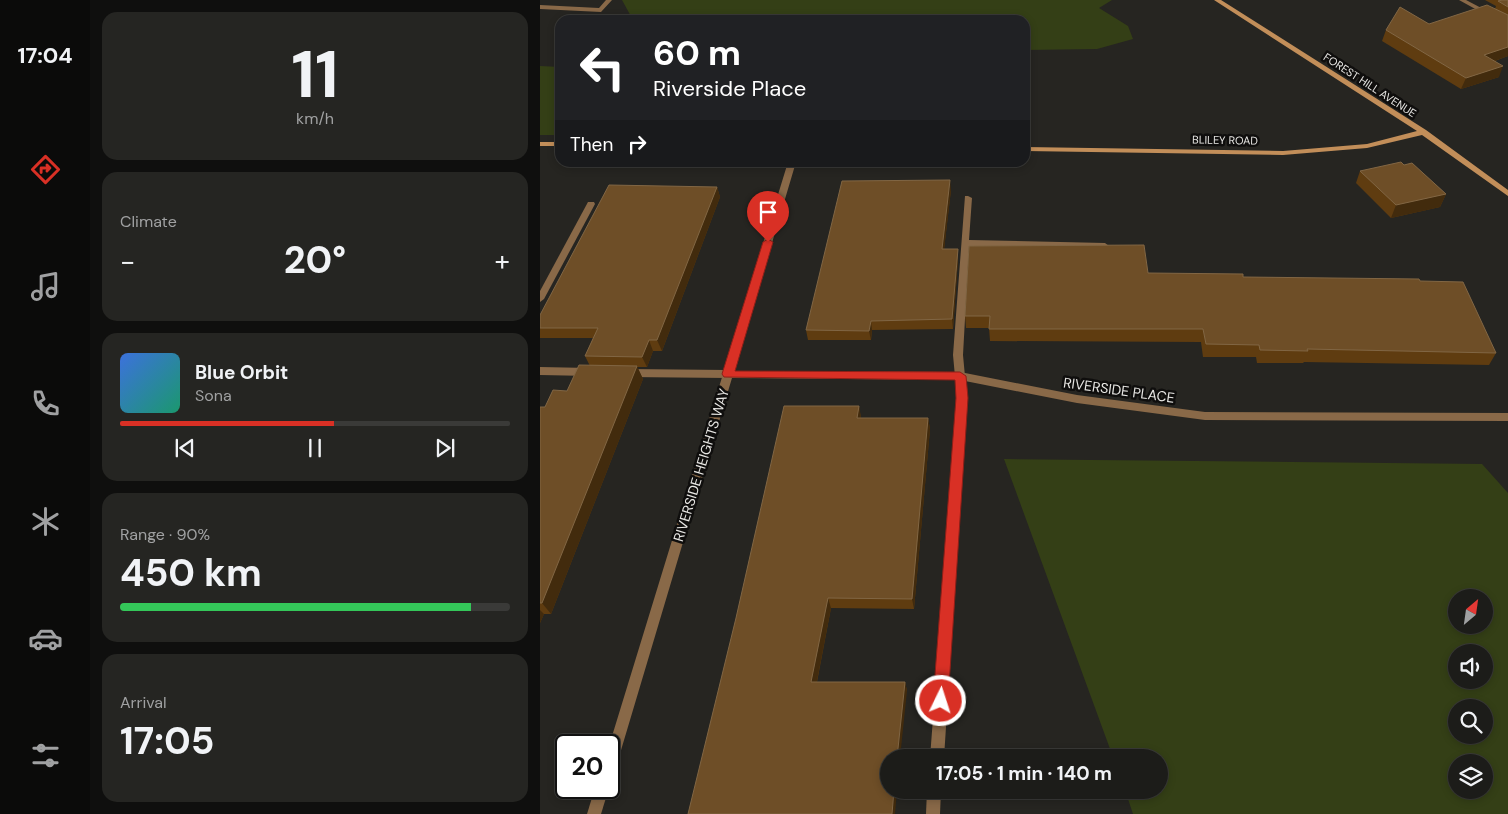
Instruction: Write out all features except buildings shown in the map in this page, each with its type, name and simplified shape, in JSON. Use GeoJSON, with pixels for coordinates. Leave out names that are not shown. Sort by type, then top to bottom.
{"type":"FeatureCollection","features":[{"type":"Feature","properties":{"kind":"main road","name":"FOREST HILL AVENUE"},"geometry":{"type":"LineString","coordinates":[[1217,0],[1423,132],[1508,194]]}},
{"type":"Feature","properties":{"kind":"main road","name":"BLILEY ROAD"},"geometry":{"type":"LineString","coordinates":[[1030,149],[1283,153],[1368,146],[1423,132]]}},
{"type":"Feature","properties":{"kind":"main road"},"geometry":{"type":"LineString","coordinates":[[540,144],[555,144]]}},
{"type":"Feature","properties":{"kind":"street"},"geometry":{"type":"LineString","coordinates":[[540,7],[601,10],[609,0]]}},
{"type":"Feature","properties":{"kind":"street"},"geometry":{"type":"LineString","coordinates":[[1462,0],[1508,25]]}},
{"type":"Feature","properties":{"kind":"street","name":"RIVERSIDE HEIGHTS WAY"},"geometry":{"type":"LineString","coordinates":[[619,734],[790,167]]}},
{"type":"Feature","properties":{"kind":"street"},"geometry":{"type":"LineString","coordinates":[[938,749],[962,398],[958,355],[968,198]]}},
{"type":"Feature","properties":{"kind":"street"},"geometry":{"type":"LineString","coordinates":[[540,299],[591,204]]}},
{"type":"Feature","properties":{"kind":"street"},"geometry":{"type":"LineString","coordinates":[[965,243],[1114,246]]}},
{"type":"Feature","properties":{"kind":"street"},"geometry":{"type":"LineString","coordinates":[[540,371],[598,372]]}},
{"type":"Feature","properties":{"kind":"street","name":"RIVERSIDE PLACE"},"geometry":{"type":"LineString","coordinates":[[617,373],[960,376],[1077,399],[1205,416],[1508,417]]}},
{"type":"Feature","properties":{"kind":"street"},"geometry":{"type":"LineString","coordinates":[[594,814],[599,799]]}},
{"type":"Feature","properties":{"kind":"street"},"geometry":{"type":"LineString","coordinates":[[933,814],[934,799]]}},
{"type":"Feature","properties":{"kind":"green space"},"geometry":{"type":"Polygon","coordinates":[[[622,0],[1112,0],[1099,8],[1128,26],[1133,39],[1097,49],[1030,50],[1030,15],[630,15],[622,0]]]}},
{"type":"Feature","properties":{"kind":"green space"},"geometry":{"type":"Polygon","coordinates":[[[540,66],[555,67],[555,135],[540,135],[540,66]]]}},
{"type":"Feature","properties":{"kind":"green space"},"geometry":{"type":"Polygon","coordinates":[[[1004,459],[1482,464],[1508,493],[1508,814],[1133,814],[1128,799],[1168,799],[1168,749],[1110,749],[1004,459]]]}},
{"type":"Feature","properties":{"kind":"route"},"geometry":{"type":"LineString","coordinates":[[768,242],[728,374],[960,376],[962,398],[941,701]]}}]}
